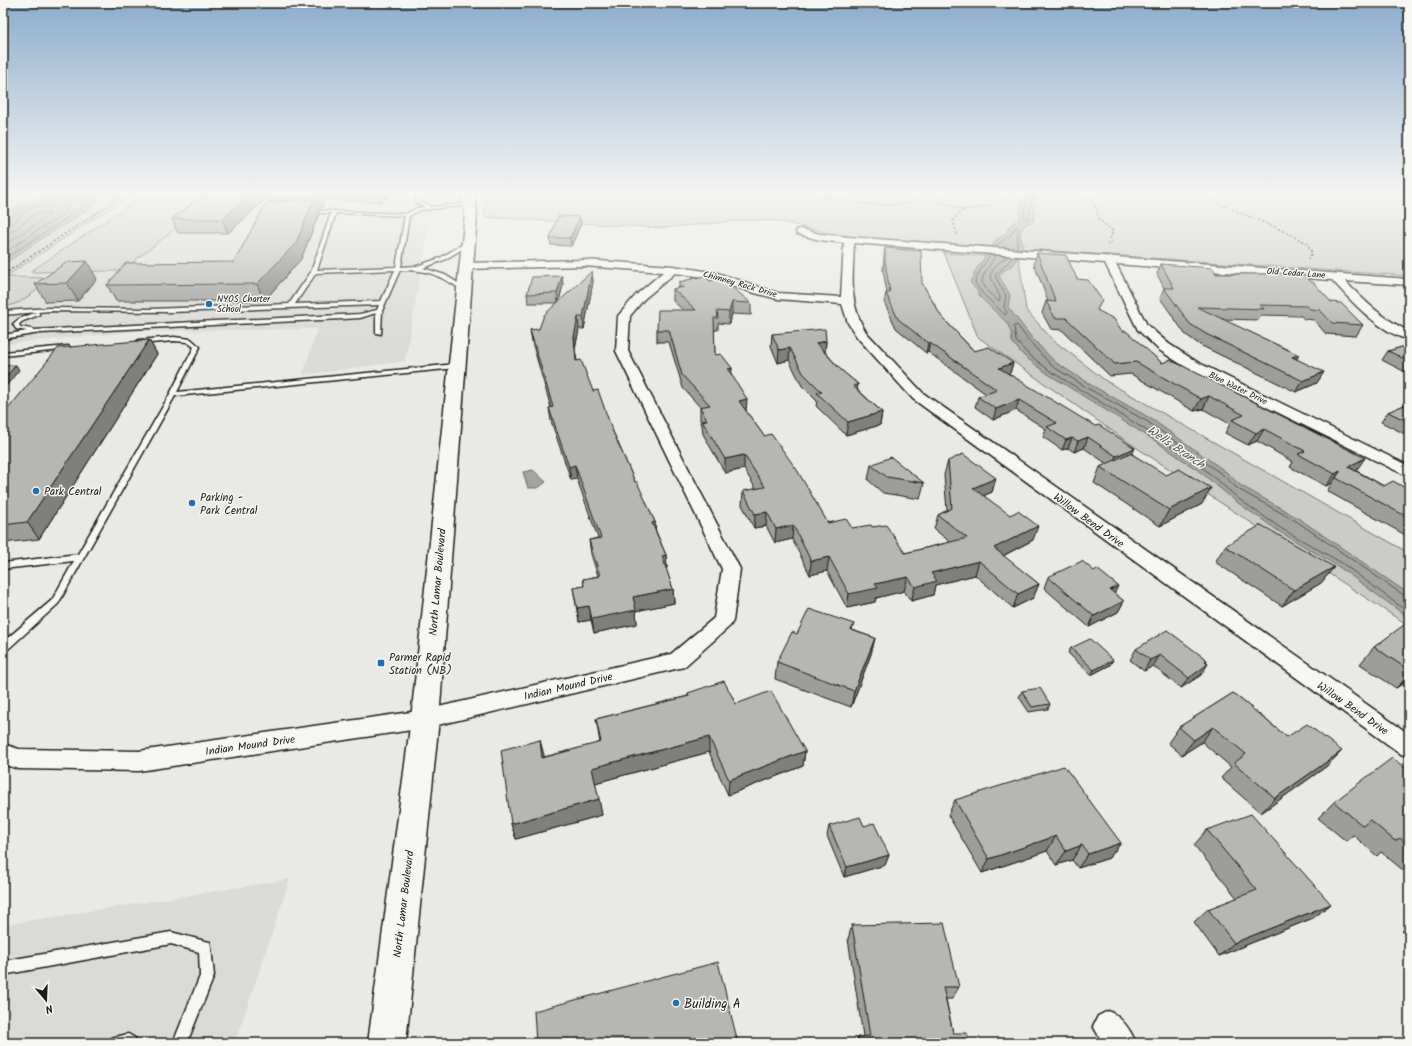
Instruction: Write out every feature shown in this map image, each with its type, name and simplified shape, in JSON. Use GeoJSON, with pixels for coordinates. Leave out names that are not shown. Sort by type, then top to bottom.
{"type":"FeatureCollection","features":[{"type":"Feature","properties":{"kind":"main road","name":"North Lamar Boulevard"},"geometry":{"type":"LineString","coordinates":[[387,1043],[425,719],[468,240]]}},
{"type":"Feature","properties":{"kind":"street","name":"Old Cedar Lane"},"geometry":{"type":"LineString","coordinates":[[849,240],[1409,282]]}},
{"type":"Feature","properties":{"kind":"street","name":"Willow Bend Drive"},"geometry":{"type":"LineString","coordinates":[[849,240],[847,300],[854,323],[861,334],[918,396],[1409,747]]}},
{"type":"Feature","properties":{"kind":"street","name":"Blue Water Drive"},"geometry":{"type":"LineString","coordinates":[[1108,260],[1142,327],[1164,347],[1192,365],[1409,472]]}},
{"type":"Feature","properties":{"kind":"street","name":"Chimney Rock Drive"},"geometry":{"type":"LineString","coordinates":[[465,266],[584,263],[673,269],[714,275],[755,290],[778,296],[847,300]]}},
{"type":"Feature","properties":{"kind":"street","name":"Indian Mound Drive"},"geometry":{"type":"LineString","coordinates":[[3,754],[19,758],[139,761],[425,719],[677,661],[723,621],[731,569],[622,351],[624,316],[640,297],[673,269]]}},
{"type":"Feature","properties":{"kind":"street"},"geometry":{"type":"LineString","coordinates":[[1335,276],[1360,304],[1394,329],[1409,336]]}},
{"type":"Feature","properties":{"kind":"lane"},"geometry":{"type":"LineString","coordinates":[[291,306],[314,272],[325,240]]}},
{"type":"Feature","properties":{"kind":"lane"},"geometry":{"type":"LineString","coordinates":[[379,333],[379,311],[398,269],[403,240]]}},
{"type":"Feature","properties":{"kind":"lane"},"geometry":{"type":"LineString","coordinates":[[418,268],[442,259],[465,266]]}},
{"type":"Feature","properties":{"kind":"lane"},"geometry":{"type":"LineString","coordinates":[[314,272],[418,268],[437,272],[465,266]]}},
{"type":"Feature","properties":{"kind":"lane"},"geometry":{"type":"LineString","coordinates":[[3,313],[15,311],[60,310],[177,311],[383,303]]}},
{"type":"Feature","properties":{"kind":"lane"},"geometry":{"type":"LineString","coordinates":[[40,331],[18,328],[16,324],[30,316],[60,310]]}},
{"type":"Feature","properties":{"kind":"lane"},"geometry":{"type":"LineString","coordinates":[[3,337],[40,331],[360,316],[379,311]]}},
{"type":"Feature","properties":{"kind":"lane"},"geometry":{"type":"LineString","coordinates":[[3,648],[55,602],[173,394],[197,347],[189,340],[174,339],[135,342]]}},
{"type":"Feature","properties":{"kind":"lane"},"geometry":{"type":"LineString","coordinates":[[3,354],[71,348]]}},
{"type":"Feature","properties":{"kind":"lane"},"geometry":{"type":"LineString","coordinates":[[173,394],[456,366]]}},
{"type":"Feature","properties":{"kind":"lane"},"geometry":{"type":"LineString","coordinates":[[3,566],[80,557]]}},
{"type":"Feature","properties":{"kind":"lane"},"geometry":{"type":"LineString","coordinates":[[3,968],[171,938],[205,947],[207,976],[180,1043]]}},
{"type":"Feature","properties":{"kind":"lane"},"geometry":{"type":"LineString","coordinates":[[116,1043],[128,1041],[130,1043]]}},
{"type":"Feature","properties":{"kind":"path"},"geometry":{"type":"LineString","coordinates":[[3,275],[56,240]]}},
{"type":"Feature","properties":{"kind":"path"},"geometry":{"type":"LineString","coordinates":[[956,240],[958,249]]}},
{"type":"Feature","properties":{"kind":"path"},"geometry":{"type":"LineString","coordinates":[[1111,240],[1111,242],[1107,246],[1125,251],[1135,261]]}},
{"type":"Feature","properties":{"kind":"path"},"geometry":{"type":"LineString","coordinates":[[1301,240],[1307,243],[1312,253],[1306,262],[1307,274]]}},
{"type":"Feature","properties":{"kind":"shaded area"},"geometry":{"type":"Polygon","coordinates":[[[3,240],[62,240],[5,277],[54,278],[20,302],[3,308],[3,240]]]}},
{"type":"Feature","properties":{"kind":"shaded area","name":"NYOS Charter School"},"geometry":{"type":"Polygon","coordinates":[[[61,240],[426,240],[405,361],[303,375],[317,329],[141,331],[3,344],[3,278],[61,240]]]}},
{"type":"Feature","properties":{"kind":"shaded area"},"geometry":{"type":"Polygon","coordinates":[[[78,240],[161,240],[121,271],[30,272],[78,240]]]}},
{"type":"Feature","properties":{"kind":"shaded area"},"geometry":{"type":"Polygon","coordinates":[[[895,240],[1409,240],[1409,276],[895,240]]]}},
{"type":"Feature","properties":{"kind":"shaded area"},"geometry":{"type":"Polygon","coordinates":[[[944,253],[1019,259],[1026,310],[1053,340],[1106,381],[1409,553],[1409,626],[1128,442],[978,337],[944,253]]]}},
{"type":"Feature","properties":{"kind":"shaded area"},"geometry":{"type":"Polygon","coordinates":[[[290,879],[235,1043],[3,1043],[3,925],[290,879]]]}},
{"type":"Feature","properties":{"kind":"water"},"geometry":{"type":"Polygon","coordinates":[[[2,240],[40,240],[3,265],[2,240]]]}},
{"type":"Feature","properties":{"kind":"water","name":"Wells Branch"},"geometry":{"type":"Polygon","coordinates":[[[996,240],[1022,240],[1023,245],[1014,264],[1003,271],[999,276],[1010,295],[1008,307],[1032,338],[1055,362],[1091,385],[1150,418],[1225,471],[1240,485],[1298,518],[1409,594],[1409,618],[1339,567],[1280,532],[1238,503],[1199,471],[1157,442],[1048,374],[1024,356],[1012,342],[1011,332],[1007,323],[978,295],[978,292],[970,282],[974,277],[974,273],[996,240]]]}},
{"type":"Feature","properties":{"kind":"water"},"geometry":{"type":"Polygon","coordinates":[[[533,470],[546,482],[538,488],[528,488],[523,472],[533,470]]]}},
{"type":"Feature","properties":{"kind":"building"},"geometry":{"type":"Polygon","coordinates":[[[246,240],[297,240],[257,284],[107,285],[126,263],[234,262],[246,240]]]}},
{"type":"Feature","properties":{"kind":"building"},"geometry":{"type":"Polygon","coordinates":[[[885,248],[921,251],[922,283],[941,316],[974,351],[989,347],[1013,363],[999,368],[1095,426],[1099,425],[1135,448],[1116,456],[1088,437],[1078,441],[1072,438],[1066,440],[1047,427],[1057,423],[1019,400],[996,409],[978,397],[997,390],[928,343],[898,319],[886,293],[890,293],[885,261],[885,248]]]}},
{"type":"Feature","properties":{"kind":"building"},"geometry":{"type":"Polygon","coordinates":[[[1037,253],[1066,255],[1077,279],[1088,280],[1102,300],[1097,310],[1114,319],[1122,331],[1126,331],[1162,363],[1170,360],[1183,366],[1365,458],[1348,467],[1384,486],[1393,481],[1409,490],[1409,518],[1336,478],[1341,470],[1335,474],[1298,454],[1305,451],[1264,429],[1256,433],[1232,420],[1244,415],[1209,396],[1201,399],[1136,362],[1115,364],[1066,318],[1055,318],[1046,301],[1056,302],[1037,253]]]}},
{"type":"Feature","properties":{"kind":"building"},"geometry":{"type":"Polygon","coordinates":[[[87,261],[67,283],[35,284],[67,262],[87,261]]]}},
{"type":"Feature","properties":{"kind":"building"},"geometry":{"type":"Polygon","coordinates":[[[1161,264],[1213,268],[1216,274],[1268,274],[1267,272],[1305,275],[1331,302],[1341,303],[1363,325],[1332,323],[1320,310],[1310,309],[1307,306],[1259,305],[1264,309],[1197,307],[1299,355],[1292,357],[1324,372],[1303,381],[1206,334],[1190,324],[1164,288],[1174,288],[1161,264]]]}},
{"type":"Feature","properties":{"kind":"building"},"geometry":{"type":"Polygon","coordinates":[[[592,271],[583,317],[578,317],[574,337],[576,361],[581,360],[593,391],[598,390],[611,427],[635,482],[637,482],[655,522],[652,523],[666,555],[662,556],[673,589],[633,597],[636,610],[592,619],[589,606],[577,608],[573,588],[584,586],[583,579],[600,576],[589,540],[601,538],[575,465],[569,467],[549,408],[553,407],[530,330],[539,329],[544,315],[592,271]]]}},
{"type":"Feature","properties":{"kind":"building"},"geometry":{"type":"Polygon","coordinates":[[[562,276],[557,293],[527,294],[532,277],[562,276]]]}},
{"type":"Feature","properties":{"kind":"building"},"geometry":{"type":"Polygon","coordinates":[[[704,276],[710,281],[721,278],[751,303],[732,302],[729,312],[717,311],[718,318],[714,318],[715,355],[721,354],[732,368],[728,369],[747,399],[739,401],[764,436],[771,434],[797,470],[828,523],[846,519],[852,528],[871,525],[872,527],[886,525],[905,553],[967,538],[938,515],[952,508],[948,461],[963,454],[996,478],[973,488],[1010,515],[1018,511],[1038,526],[994,548],[1039,584],[1018,594],[979,561],[931,573],[937,581],[915,587],[908,577],[875,584],[878,588],[849,594],[829,557],[811,561],[793,525],[776,529],[767,512],[755,514],[743,491],[765,487],[744,455],[725,459],[702,421],[707,420],[700,407],[710,405],[682,375],[669,330],[657,330],[658,310],[696,310],[673,289],[684,287],[679,282],[704,276]]]}},
{"type":"Feature","properties":{"kind":"building"},"geometry":{"type":"Polygon","coordinates":[[[825,329],[826,341],[816,343],[841,370],[858,384],[853,386],[882,412],[848,422],[817,393],[822,392],[803,373],[790,348],[779,350],[772,334],[825,329]]]}},
{"type":"Feature","properties":{"kind":"building","name":"Park Central"},"geometry":{"type":"Polygon","coordinates":[[[149,340],[27,522],[3,525],[3,415],[58,348],[149,340]]]}},
{"type":"Feature","properties":{"kind":"building"},"geometry":{"type":"Polygon","coordinates":[[[1409,345],[1409,361],[1388,351],[1409,345]]]}},
{"type":"Feature","properties":{"kind":"building"},"geometry":{"type":"Polygon","coordinates":[[[16,365],[3,380],[3,366],[16,365]]]}},
{"type":"Feature","properties":{"kind":"building"},"geometry":{"type":"Polygon","coordinates":[[[1409,403],[1409,422],[1388,412],[1409,403]]]}},
{"type":"Feature","properties":{"kind":"building"},"geometry":{"type":"Polygon","coordinates":[[[1130,453],[1166,475],[1179,469],[1211,488],[1169,510],[1100,467],[1130,453]]]}},
{"type":"Feature","properties":{"kind":"building"},"geometry":{"type":"Polygon","coordinates":[[[891,457],[924,483],[887,477],[871,465],[891,457]]]}},
{"type":"Feature","properties":{"kind":"building"},"geometry":{"type":"Polygon","coordinates":[[[1261,525],[1334,567],[1294,590],[1225,546],[1261,525]]]}},
{"type":"Feature","properties":{"kind":"building"},"geometry":{"type":"Polygon","coordinates":[[[1082,561],[1094,571],[1097,569],[1118,586],[1110,590],[1124,601],[1094,616],[1048,577],[1082,561]]]}},
{"type":"Feature","properties":{"kind":"building"},"geometry":{"type":"Polygon","coordinates":[[[809,609],[854,624],[851,630],[875,638],[854,691],[777,662],[792,632],[797,634],[809,609]]]}},
{"type":"Feature","properties":{"kind":"building"},"geometry":{"type":"Polygon","coordinates":[[[1408,622],[1409,623],[1409,670],[1374,647],[1408,622]]]}},
{"type":"Feature","properties":{"kind":"building"},"geometry":{"type":"Polygon","coordinates":[[[1167,630],[1207,660],[1205,661],[1208,664],[1189,678],[1160,655],[1150,660],[1136,649],[1167,630]]]}},
{"type":"Feature","properties":{"kind":"building"},"geometry":{"type":"Polygon","coordinates":[[[1090,639],[1113,660],[1094,670],[1071,648],[1090,639]]]}},
{"type":"Feature","properties":{"kind":"building"},"geometry":{"type":"Polygon","coordinates":[[[724,681],[736,704],[771,691],[805,751],[729,780],[709,737],[592,768],[599,799],[511,824],[501,750],[540,740],[542,758],[601,742],[596,719],[689,696],[688,693],[724,681]]]}},
{"type":"Feature","properties":{"kind":"building"},"geometry":{"type":"Polygon","coordinates":[[[1040,688],[1050,704],[1032,707],[1022,691],[1040,688]]]}},
{"type":"Feature","properties":{"kind":"building"},"geometry":{"type":"Polygon","coordinates":[[[1233,693],[1287,737],[1307,724],[1342,751],[1275,798],[1234,763],[1246,754],[1213,727],[1194,740],[1179,727],[1233,693]]]}},
{"type":"Feature","properties":{"kind":"building"},"geometry":{"type":"Polygon","coordinates":[[[1392,758],[1408,770],[1409,769],[1409,845],[1400,838],[1395,841],[1370,820],[1363,826],[1334,802],[1392,758]]]}},
{"type":"Feature","properties":{"kind":"building"},"geometry":{"type":"Polygon","coordinates":[[[1064,766],[1121,843],[1088,854],[1082,845],[1066,851],[1056,836],[989,859],[955,800],[1064,766]]]}},
{"type":"Feature","properties":{"kind":"building"},"geometry":{"type":"Polygon","coordinates":[[[1251,814],[1331,904],[1234,943],[1208,909],[1257,890],[1207,830],[1251,814]]]}},
{"type":"Feature","properties":{"kind":"building"},"geometry":{"type":"Polygon","coordinates":[[[860,817],[864,826],[874,823],[889,855],[847,867],[829,826],[860,817]]]}},
{"type":"Feature","properties":{"kind":"building"},"geometry":{"type":"Polygon","coordinates":[[[944,923],[959,987],[943,987],[953,1033],[967,1033],[970,1043],[859,1043],[858,1037],[870,1036],[852,925],[944,923]]]}},
{"type":"Feature","properties":{"kind":"building","name":"Building A"},"geometry":{"type":"Polygon","coordinates":[[[718,962],[738,1043],[536,1043],[534,1011],[718,962]]]}},
{"type":"Feature","properties":{"kind":"place","name":"NYOS Charter School"},"geometry":{"type":"Point","coordinates":[209,304]}},
{"type":"Feature","properties":{"kind":"place","name":"Park Central"},"geometry":{"type":"Point","coordinates":[36,491]}},
{"type":"Feature","properties":{"kind":"place","name":"Parking - Park Central"},"geometry":{"type":"Point","coordinates":[192,503]}},
{"type":"Feature","properties":{"kind":"place","name":"Parmer Rapid Station (NB)"},"geometry":{"type":"Point","coordinates":[381,663]}},
{"type":"Feature","properties":{"kind":"place","name":"Building A"},"geometry":{"type":"Point","coordinates":[676,1003]}}]}
